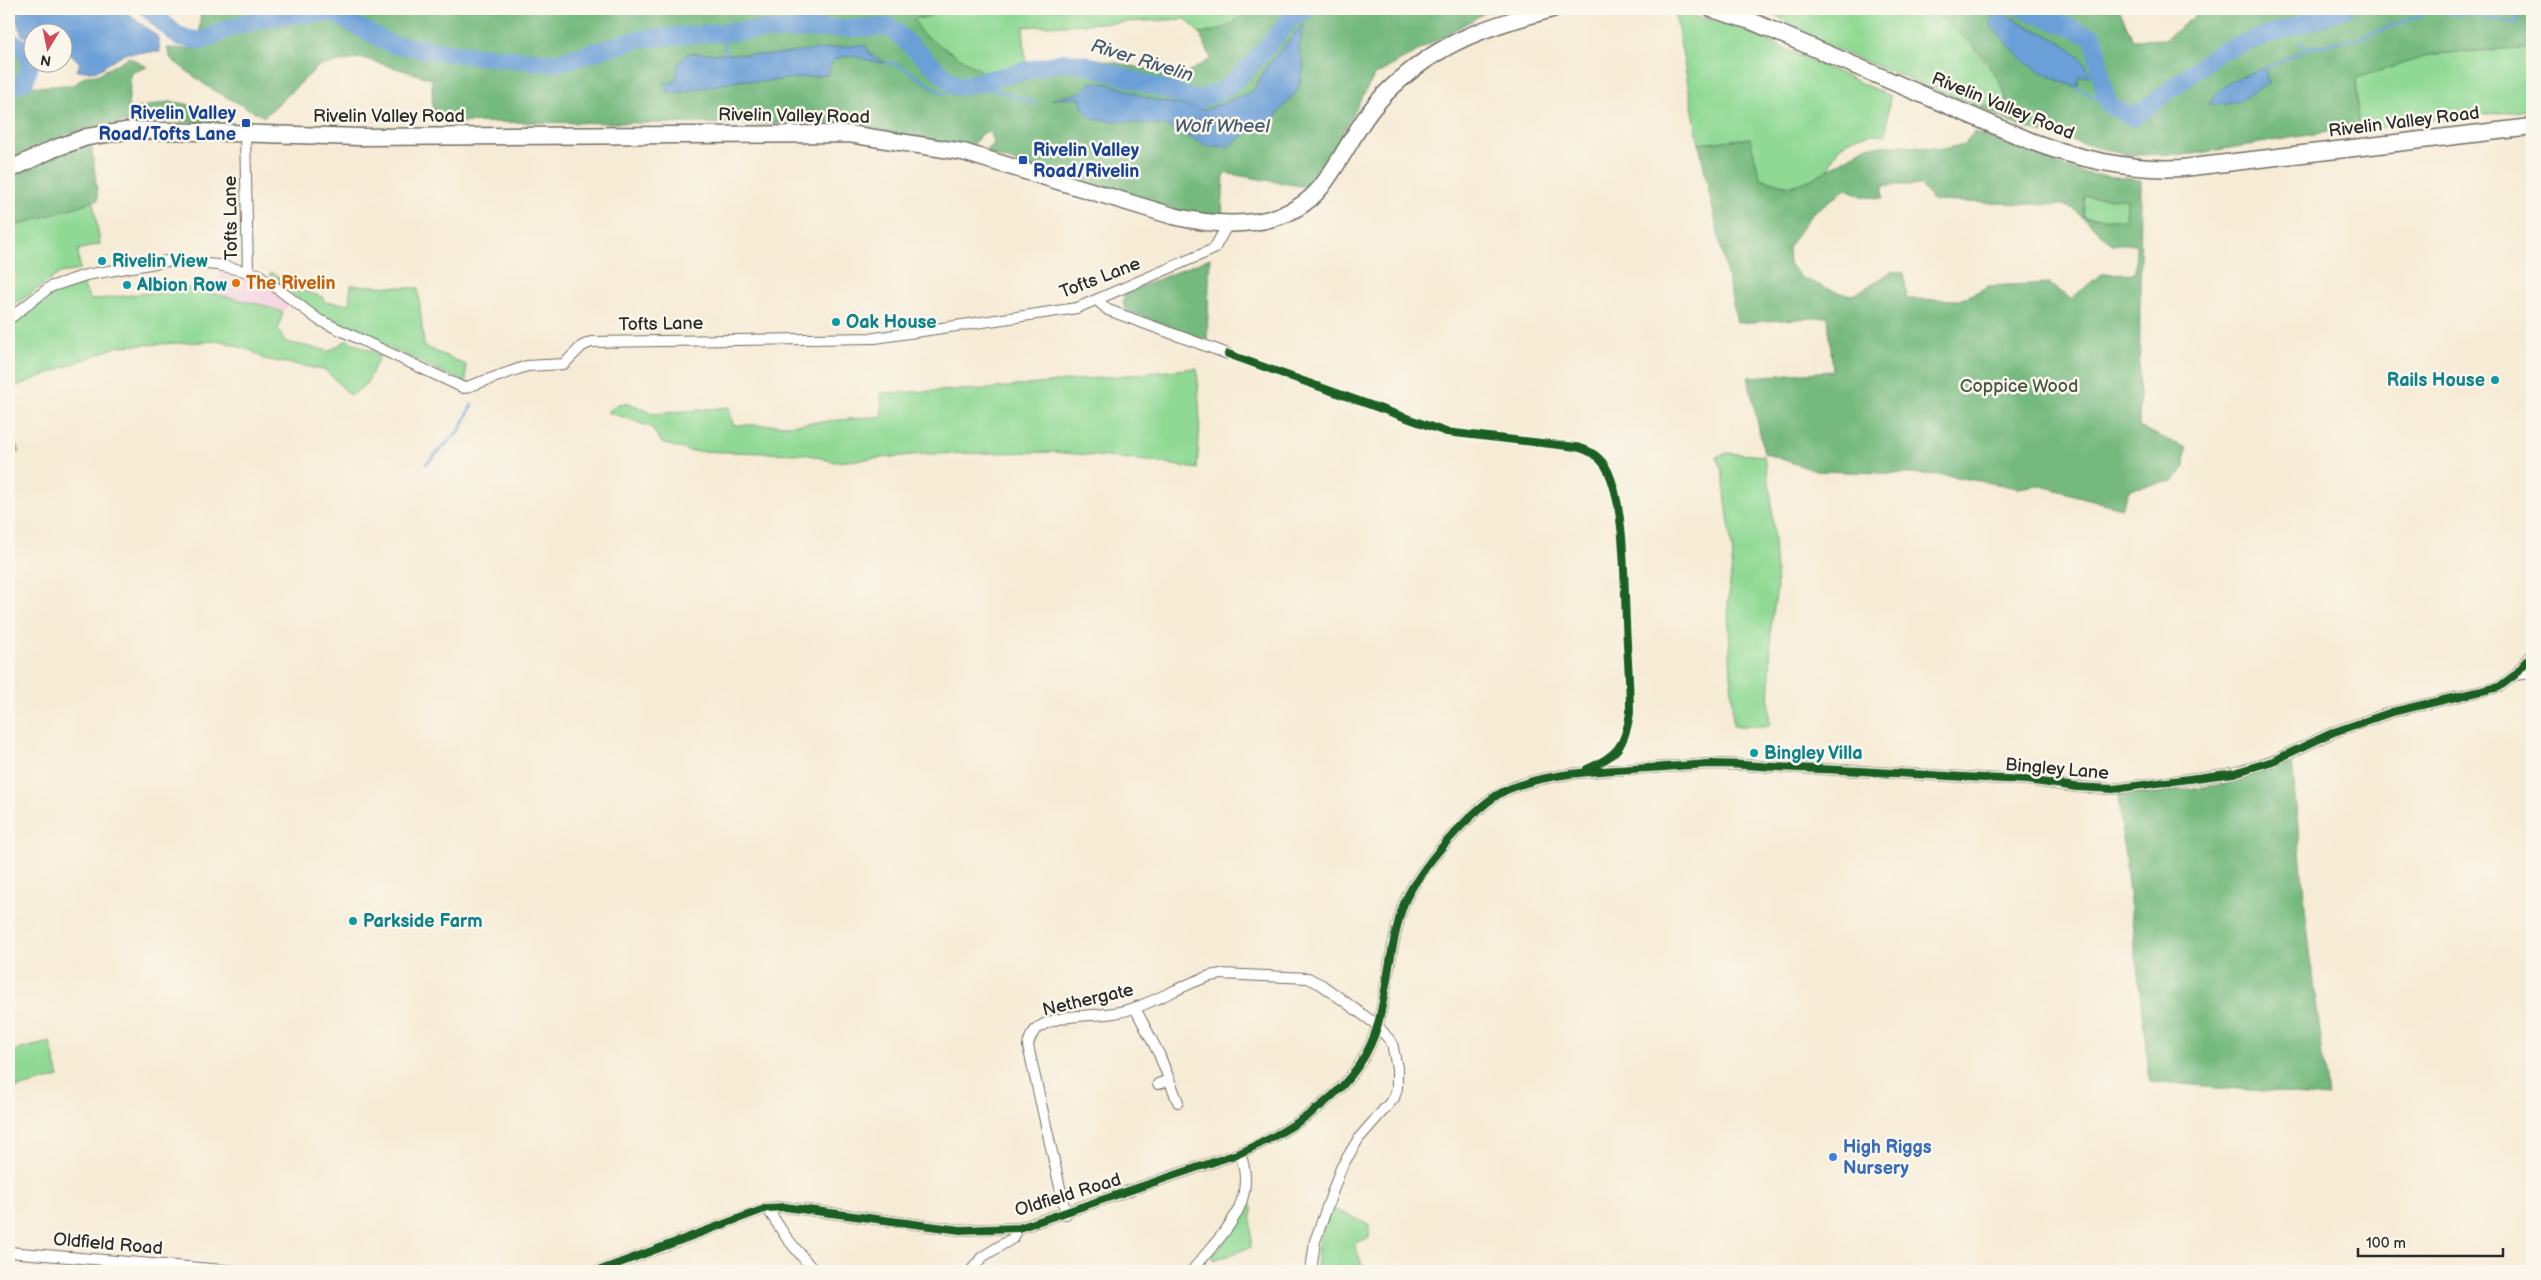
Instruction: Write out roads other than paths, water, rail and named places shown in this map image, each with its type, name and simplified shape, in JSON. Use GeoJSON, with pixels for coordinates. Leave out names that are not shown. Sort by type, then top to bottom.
{"type":"FeatureCollection","features":[{"type":"Feature","properties":{"kind":"main road","name":"Rivelin Valley Road"},"geometry":{"type":"LineString","coordinates":[[9,170],[53,149],[87,137],[117,131],[157,129],[359,137],[849,134],[963,152],[1197,222],[1228,224],[1261,221],[1292,211],[1304,204],[1322,185],[1372,108],[1392,87],[1428,57],[1475,32],[1552,9]]}},
{"type":"Feature","properties":{"kind":"main road","name":"Rivelin Valley Road"},"geometry":{"type":"LineString","coordinates":[[1712,9],[1751,21],[2033,142],[2078,157],[2117,165],[2146,168],[2184,168],[2532,127]]}},
{"type":"Feature","properties":{"kind":"street","name":"Tofts Lane"},"geometry":{"type":"LineString","coordinates":[[245,133],[248,271],[266,279],[319,320],[464,388],[527,366],[564,364],[582,346],[591,342],[875,338],[1077,308],[1214,249],[1228,224]]}},
{"type":"Feature","properties":{"kind":"street"},"geometry":{"type":"LineString","coordinates":[[9,319],[50,287],[86,275],[167,261],[211,264],[248,271]]}},
{"type":"Feature","properties":{"kind":"street"},"geometry":{"type":"LineString","coordinates":[[1098,300],[1108,310],[1228,354]]}},
{"type":"Feature","properties":{"kind":"street"},"geometry":{"type":"LineString","coordinates":[[2516,675],[2532,655]]}},
{"type":"Feature","properties":{"kind":"street"},"geometry":{"type":"LineString","coordinates":[[2516,675],[2532,673]]}},
{"type":"Feature","properties":{"kind":"street","name":"Bingley Lane"},"geometry":{"type":"LineString","coordinates":[[1377,1025],[1403,907],[1418,876],[1430,860],[1460,828],[1506,790],[1534,780],[1577,773],[1714,764],[2027,780],[2076,787],[2113,789],[2234,773],[2273,761],[2334,732],[2366,720],[2392,712],[2499,687],[2516,675]]}},
{"type":"Feature","properties":{"kind":"street","name":"Nethergate"},"geometry":{"type":"LineString","coordinates":[[1066,1214],[1028,1046],[1030,1037],[1038,1027],[1048,1022],[1087,1015],[1108,1014],[1135,1008],[1210,976],[1299,977],[1322,985],[1377,1025],[1392,1043],[1397,1068],[1397,1088],[1394,1098],[1388,1108],[1360,1138],[1341,1168],[1314,1241],[1310,1271]]}},
{"type":"Feature","properties":{"kind":"street"},"geometry":{"type":"LineString","coordinates":[[1135,1008],[1178,1102]]}},
{"type":"Feature","properties":{"kind":"street","name":"Oldfield Road"},"geometry":{"type":"LineString","coordinates":[[598,1271],[767,1208],[785,1207],[960,1230],[1019,1228],[1066,1214],[1240,1153],[1293,1126],[1331,1097],[1360,1062],[1377,1025]]}},
{"type":"Feature","properties":{"kind":"street"},"geometry":{"type":"LineString","coordinates":[[1158,1084],[1169,1080]]}},
{"type":"Feature","properties":{"kind":"street"},"geometry":{"type":"LineString","coordinates":[[1192,1271],[1225,1233],[1237,1214],[1246,1179],[1240,1153]]}},
{"type":"Feature","properties":{"kind":"street"},"geometry":{"type":"LineString","coordinates":[[767,1208],[786,1237],[814,1271]]}},
{"type":"Feature","properties":{"kind":"street"},"geometry":{"type":"LineString","coordinates":[[971,1271],[982,1257],[1013,1238],[1019,1228]]}},
{"type":"Feature","properties":{"kind":"street","name":"Oldfield Road"},"geometry":{"type":"LineString","coordinates":[[9,1252],[235,1271]]}},
{"type":"Feature","properties":{"kind":"water"},"geometry":{"type":"Polygon","coordinates":[[[18,9],[122,9],[158,37],[160,52],[125,53],[97,71],[77,71],[80,63],[72,56],[72,22],[22,22],[22,35],[15,17],[18,9]]]}},
{"type":"Feature","properties":{"kind":"water"},"geometry":{"type":"Polygon","coordinates":[[[2000,9],[2076,53],[2085,63],[2090,76],[2079,77],[2077,88],[2053,78],[2026,63],[1991,26],[1992,14],[2000,9]]]}},
{"type":"Feature","properties":{"kind":"water"},"geometry":{"type":"Polygon","coordinates":[[[2332,9],[2337,19],[2325,26],[2310,21],[2309,10],[2332,9]]]}},
{"type":"Feature","properties":{"kind":"water","name":"Wolf Wheel"},"geometry":{"type":"Polygon","coordinates":[[[1304,23],[1299,48],[1304,66],[1298,90],[1269,124],[1253,129],[1229,146],[1209,147],[1167,126],[1093,119],[1083,109],[1080,98],[1052,99],[1081,92],[1092,82],[1110,84],[1151,99],[1205,110],[1253,91],[1267,66],[1304,23]]]}},
{"type":"Feature","properties":{"kind":"water"},"geometry":{"type":"Polygon","coordinates":[[[858,45],[866,46],[872,56],[887,63],[848,56],[841,57],[833,60],[827,75],[758,82],[743,80],[670,94],[664,83],[675,82],[679,63],[688,53],[771,55],[858,45]]]}},
{"type":"Feature","properties":{"kind":"water"},"geometry":{"type":"Polygon","coordinates":[[[2265,68],[2268,83],[2254,93],[2241,100],[2226,104],[2209,104],[2220,90],[2233,80],[2265,68]]]}},
{"type":"Feature","properties":{"kind":"waterway","name":"River Rivelin"},"geometry":{"type":"LineString","coordinates":[[148,9],[179,37],[202,41],[232,27],[270,17],[331,12],[390,44],[450,53],[556,63],[640,39],[740,31],[890,27],[957,87],[1063,62],[1084,64],[1198,100],[1225,89],[1246,70],[1300,9]]}},
{"type":"Feature","properties":{"kind":"waterway"},"geometry":{"type":"LineString","coordinates":[[1304,23],[1315,9]]}},
{"type":"Feature","properties":{"kind":"waterway","name":"River Rivelin"},"geometry":{"type":"LineString","coordinates":[[2023,9],[2094,37],[2103,87],[2109,105],[2134,118],[2220,51],[2345,9]]}},
{"type":"Feature","properties":{"kind":"waterway"},"geometry":{"type":"LineString","coordinates":[[2300,41],[2307,49],[2357,38],[2431,12],[2471,15],[2516,23],[2521,9]]}},
{"type":"Feature","properties":{"kind":"waterway"},"geometry":{"type":"LineString","coordinates":[[723,32],[726,54]]}},
{"type":"Feature","properties":{"kind":"waterway","name":"River Rivelin"},"geometry":{"type":"LineString","coordinates":[[9,40],[23,48],[31,62],[25,81],[9,88]]}},
{"type":"Feature","properties":{"kind":"waterway"},"geometry":{"type":"LineString","coordinates":[[2265,68],[2307,49]]}},
{"type":"Feature","properties":{"kind":"waterway","name":"River Rivelin"},"geometry":{"type":"LineString","coordinates":[[887,63],[898,64],[943,94],[957,87],[960,93],[992,89],[1035,103]]}},
{"type":"Feature","properties":{"kind":"waterway"},"geometry":{"type":"LineString","coordinates":[[2090,74],[2102,74]]}},
{"type":"Feature","properties":{"kind":"waterway"},"geometry":{"type":"LineString","coordinates":[[2077,88],[2109,105]]}},
{"type":"Feature","properties":{"kind":"waterway"},"geometry":{"type":"LineString","coordinates":[[426,464],[460,430],[472,405]]}},
{"type":"Feature","properties":{"kind":"place","name":"Rivelin Valley Road/Tofts Lane"},"geometry":{"type":"Point","coordinates":[246,123]}},
{"type":"Feature","properties":{"kind":"place","name":"Rivelin Valley Road/Rivelin"},"geometry":{"type":"Point","coordinates":[1023,160]}},
{"type":"Feature","properties":{"kind":"place","name":"Rivelin View"},"geometry":{"type":"Point","coordinates":[102,261]}},
{"type":"Feature","properties":{"kind":"place","name":"The Rivelin"},"geometry":{"type":"Point","coordinates":[236,283]}},
{"type":"Feature","properties":{"kind":"place","name":"Albion Row"},"geometry":{"type":"Point","coordinates":[127,285]}},
{"type":"Feature","properties":{"kind":"place","name":"Oak House"},"geometry":{"type":"Point","coordinates":[836,322]}},
{"type":"Feature","properties":{"kind":"place","name":"Rails House"},"geometry":{"type":"Point","coordinates":[2495,380]}},
{"type":"Feature","properties":{"kind":"place","name":"Bingley Villa"},"geometry":{"type":"Point","coordinates":[1754,753]}},
{"type":"Feature","properties":{"kind":"place","name":"Parkside Farm"},"geometry":{"type":"Point","coordinates":[353,921]}},
{"type":"Feature","properties":{"kind":"place","name":"High Riggs Nursery"},"geometry":{"type":"Point","coordinates":[1833,1157]}},
{"type":"Feature","properties":{"kind":"park label","name":"Coppice Wood"},"geometry":{"type":"Point","coordinates":[2019,386]}}]}
